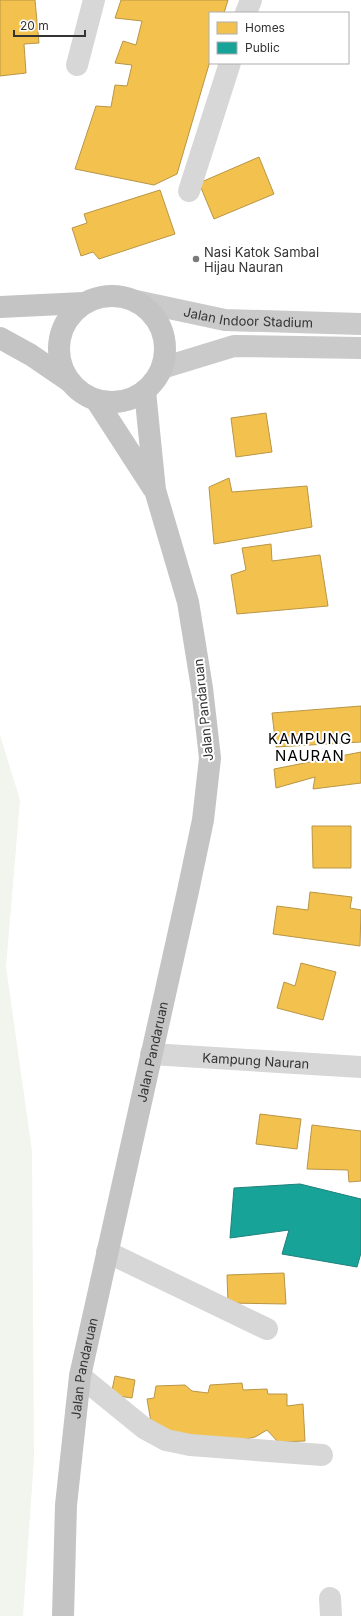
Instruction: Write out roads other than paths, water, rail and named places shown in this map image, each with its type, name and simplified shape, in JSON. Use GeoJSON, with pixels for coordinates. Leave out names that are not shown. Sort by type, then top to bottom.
{"type":"FeatureCollection","features":[{"type":"Feature","properties":{"kind":"highway"},"geometry":{"type":"LineString","coordinates":[[0,338],[31,355],[69,381],[81,393],[96,400],[113,402],[130,399],[144,391],[162,368],[165,348],[162,329],[152,313],[136,301],[119,296],[100,296],[83,304],[70,315],[61,331],[58,348],[61,366],[69,381]]}},
{"type":"Feature","properties":{"kind":"highway"},"geometry":{"type":"LineString","coordinates":[[0,307],[83,304]]}},
{"type":"Feature","properties":{"kind":"highway","name":"Jalan Pandaruan"},"geometry":{"type":"LineString","coordinates":[[63,1616],[66,1505],[80,1376],[203,820],[210,758],[202,688],[188,602],[155,490],[144,391]]}},
{"type":"Feature","properties":{"kind":"highway","name":"Jalan Pandaruan"},"geometry":{"type":"LineString","coordinates":[[96,400],[155,490]]}},
{"type":"Feature","properties":{"kind":"main road","name":"Jalan Indoor Stadium"},"geometry":{"type":"LineString","coordinates":[[136,301],[225,320],[361,324]]}},
{"type":"Feature","properties":{"kind":"main road","name":"Jalan Indoor Stadium"},"geometry":{"type":"LineString","coordinates":[[162,368],[234,346],[361,348]]}},
{"type":"Feature","properties":{"kind":"street"},"geometry":{"type":"LineString","coordinates":[[77,65],[94,0]]}},
{"type":"Feature","properties":{"kind":"street"},"geometry":{"type":"LineString","coordinates":[[246,12],[251,0]]}},
{"type":"Feature","properties":{"kind":"street"},"geometry":{"type":"LineString","coordinates":[[189,191],[230,64]]}},
{"type":"Feature","properties":{"kind":"street","name":"Kampung Nauran"},"geometry":{"type":"LineString","coordinates":[[151,1054],[361,1067]]}},
{"type":"Feature","properties":{"kind":"street"},"geometry":{"type":"LineString","coordinates":[[107,1252],[267,1329]]}},
{"type":"Feature","properties":{"kind":"street"},"geometry":{"type":"LineString","coordinates":[[80,1376],[144,1428],[166,1440],[190,1445],[322,1455]]}},
{"type":"Feature","properties":{"kind":"place","name":"Nasi Katok Sambal Hijau Nauran"},"geometry":{"type":"Point","coordinates":[196,259]}},
{"type":"Feature","properties":{"kind":"district","name":"KAMPUNG NAURAN"},"geometry":{"type":"Point","coordinates":[310,748]}}]}
